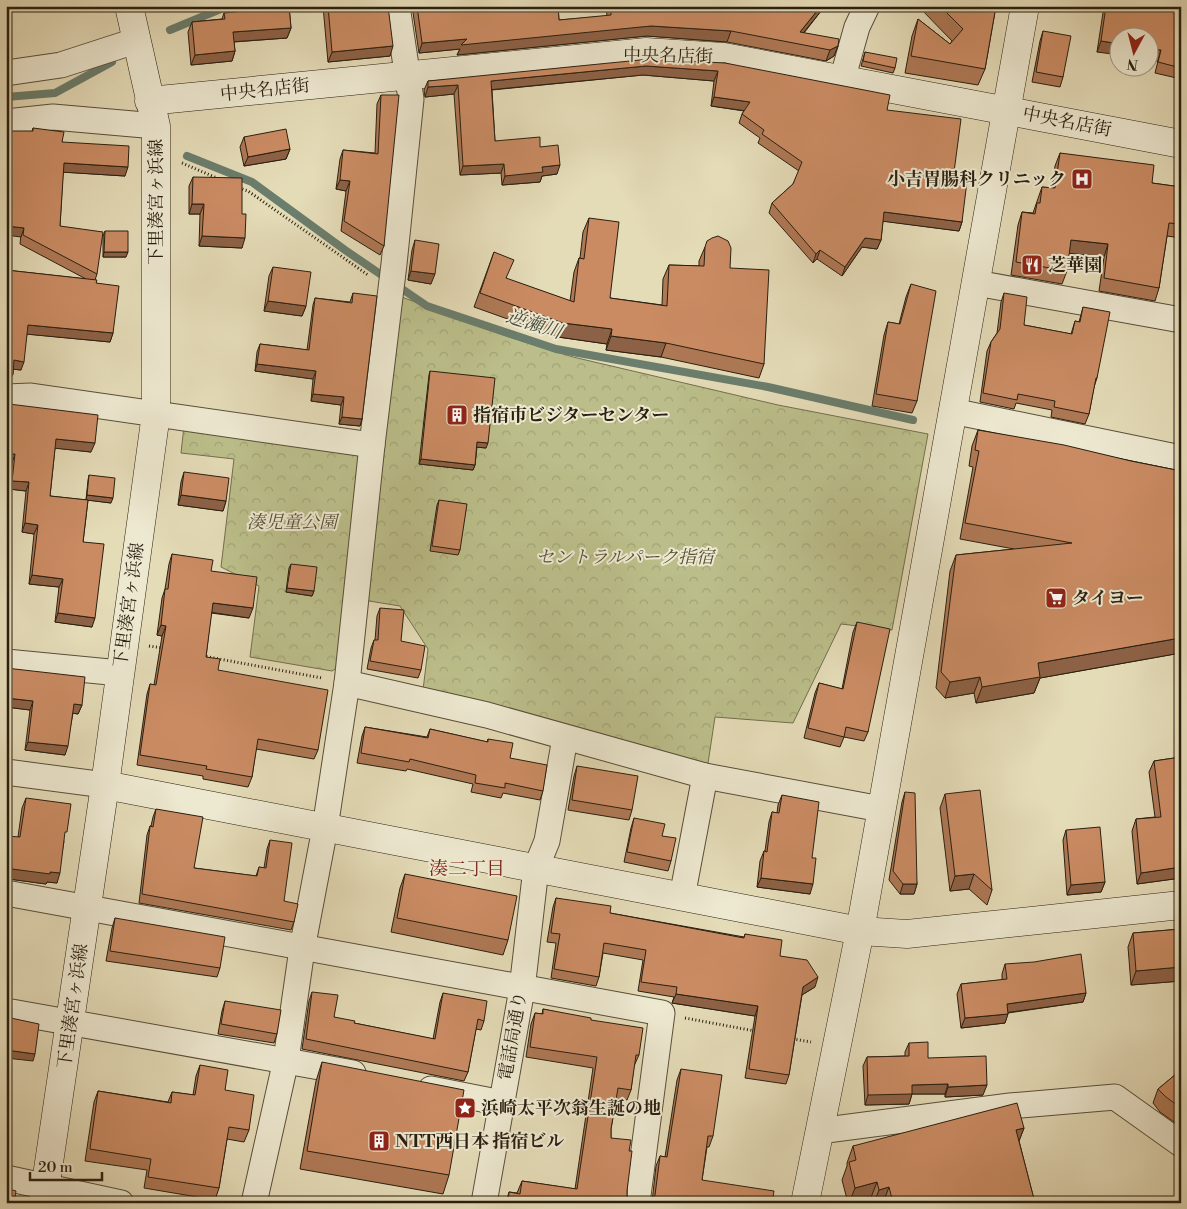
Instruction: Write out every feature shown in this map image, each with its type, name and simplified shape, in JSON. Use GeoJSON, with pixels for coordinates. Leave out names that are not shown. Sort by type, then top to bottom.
{"type":"FeatureCollection","features":[{"type":"Feature","properties":{"kind":"street","name":"下里湊宮ヶ浜線"},"geometry":{"type":"LineString","coordinates":[[45,1195],[105,785],[156,414],[154,126],[128,6]]}},
{"type":"Feature","properties":{"kind":"street"},"geometry":{"type":"LineString","coordinates":[[254,1203],[286,1060],[302,949],[325,828],[347,683],[411,99],[398,6]]}},
{"type":"Feature","properties":{"kind":"street"},"geometry":{"type":"LineString","coordinates":[[842,80],[857,26],[867,6]]}},
{"type":"Feature","properties":{"kind":"street"},"geometry":{"type":"LineString","coordinates":[[805,1203],[860,931],[1025,6]]}},
{"type":"Feature","properties":{"kind":"street"},"geometry":{"type":"LineString","coordinates":[[6,73],[61,65],[135,41]]}},
{"type":"Feature","properties":{"kind":"street","name":"中央名店街"},"geometry":{"type":"LineString","coordinates":[[154,126],[407,75],[646,52],[724,57],[1181,144]]}},
{"type":"Feature","properties":{"kind":"street"},"geometry":{"type":"LineString","coordinates":[[6,122],[53,116],[154,126]]}},
{"type":"Feature","properties":{"kind":"street"},"geometry":{"type":"LineString","coordinates":[[976,283],[1181,320]]}},
{"type":"Feature","properties":{"kind":"street"},"geometry":{"type":"LineString","coordinates":[[6,397],[30,396],[372,445]]}},
{"type":"Feature","properties":{"kind":"street"},"geometry":{"type":"LineString","coordinates":[[952,411],[1181,458]]}},
{"type":"Feature","properties":{"kind":"street"},"geometry":{"type":"LineString","coordinates":[[6,662],[120,674]]}},
{"type":"Feature","properties":{"kind":"street"},"geometry":{"type":"LineString","coordinates":[[347,683],[487,715],[705,776],[882,810]]}},
{"type":"Feature","properties":{"kind":"street","name":"電話局通り"},"geometry":{"type":"LineString","coordinates":[[484,1203],[522,989],[536,868],[547,841],[565,738]]}},
{"type":"Feature","properties":{"kind":"street"},"geometry":{"type":"LineString","coordinates":[[6,772],[105,785],[860,931],[908,934],[1181,905]]}},
{"type":"Feature","properties":{"kind":"street"},"geometry":{"type":"LineString","coordinates":[[682,897],[705,776]]}},
{"type":"Feature","properties":{"kind":"street"},"geometry":{"type":"LineString","coordinates":[[6,893],[302,949],[662,1013],[637,1203]]}},
{"type":"Feature","properties":{"kind":"street"},"geometry":{"type":"LineString","coordinates":[[6,1011],[286,1060],[370,1077]]}},
{"type":"Feature","properties":{"kind":"street"},"geometry":{"type":"LineString","coordinates":[[408,1084],[502,1103]]}},
{"type":"Feature","properties":{"kind":"street"},"geometry":{"type":"LineString","coordinates":[[819,1131],[1010,1106],[1116,1097],[1181,1144]]}},
{"type":"Feature","properties":{"kind":"street"},"geometry":{"type":"LineString","coordinates":[[6,1178],[45,1195],[121,1203]]}},
{"type":"Feature","properties":{"kind":"path"},"geometry":{"type":"LineString","coordinates":[[154,126],[220,180]]}},
{"type":"Feature","properties":{"kind":"path"},"geometry":{"type":"LineString","coordinates":[[239,188],[248,192],[391,292]]}},
{"type":"Feature","properties":{"kind":"path"},"geometry":{"type":"LineString","coordinates":[[124,641],[172,650]]}},
{"type":"Feature","properties":{"kind":"path"},"geometry":{"type":"LineString","coordinates":[[202,656],[347,683]]}},
{"type":"Feature","properties":{"kind":"path"},"geometry":{"type":"LineString","coordinates":[[662,1013],[759,1032]]}},
{"type":"Feature","properties":{"kind":"path"},"geometry":{"type":"LineString","coordinates":[[788,1038],[836,1047]]}},
{"type":"Feature","properties":{"kind":"green space","name":"セントラルパーク指宿"},"geometry":{"type":"Polygon","coordinates":[[[399,296],[509,337],[573,357],[778,405],[928,434],[892,630],[841,624],[793,723],[715,717],[707,770],[423,690],[428,649],[400,606],[363,600],[399,296]]]}},
{"type":"Feature","properties":{"kind":"green space","name":"湊児童公園"},"geometry":{"type":"Polygon","coordinates":[[[184,426],[358,450],[365,460],[340,666],[332,671],[250,657],[259,586],[221,567],[234,459],[181,453],[184,426]]]}},
{"type":"Feature","properties":{"kind":"building"},"geometry":{"type":"Polygon","coordinates":[[[246,6],[289,6],[291,28],[233,32],[235,51],[195,55],[192,22],[225,19],[224,13],[246,11],[246,6]]]}},
{"type":"Feature","properties":{"kind":"building"},"geometry":{"type":"Polygon","coordinates":[[[328,6],[388,6],[393,46],[332,52],[328,6]]]}},
{"type":"Feature","properties":{"kind":"building"},"geometry":{"type":"Polygon","coordinates":[[[417,6],[558,6],[559,20],[611,15],[611,6],[821,6],[800,32],[839,39],[838,46],[830,50],[731,31],[651,26],[461,45],[467,39],[422,43],[417,6]]]}},
{"type":"Feature","properties":{"kind":"building"},"geometry":{"type":"Polygon","coordinates":[[[940,6],[996,6],[985,69],[911,56],[918,19],[950,44],[963,29],[940,6]]]}},
{"type":"Feature","properties":{"kind":"building"},"geometry":{"type":"Polygon","coordinates":[[[1106,6],[1181,6],[1181,68],[1160,63],[1160,28],[1110,28],[1110,42],[1101,41],[1106,6]]]}},
{"type":"Feature","properties":{"kind":"building"},"geometry":{"type":"Polygon","coordinates":[[[1043,31],[1071,36],[1063,77],[1036,72],[1043,31]]]}},
{"type":"Feature","properties":{"kind":"building"},"geometry":{"type":"Polygon","coordinates":[[[865,52],[897,58],[895,68],[863,61],[865,52]]]}},
{"type":"Feature","properties":{"kind":"building"},"geometry":{"type":"Polygon","coordinates":[[[650,59],[725,63],[890,95],[887,110],[961,119],[954,172],[968,173],[962,222],[884,212],[881,240],[865,238],[845,267],[820,250],[816,254],[772,203],[793,184],[802,162],[762,134],[764,130],[742,114],[750,102],[714,97],[718,71],[646,66],[491,81],[495,141],[540,137],[540,147],[558,145],[560,165],[542,167],[543,172],[505,176],[504,164],[463,166],[458,85],[428,87],[428,81],[650,59]]]}},
{"type":"Feature","properties":{"kind":"building"},"geometry":{"type":"Polygon","coordinates":[[[381,95],[399,95],[384,246],[344,221],[350,181],[340,180],[343,150],[378,154],[381,95]]]}},
{"type":"Feature","properties":{"kind":"building"},"geometry":{"type":"Polygon","coordinates":[[[33,128],[64,132],[62,142],[129,146],[128,167],[64,163],[60,226],[103,232],[97,274],[23,235],[24,228],[6,226],[6,131],[33,131],[33,128]]]}},
{"type":"Feature","properties":{"kind":"building"},"geometry":{"type":"Polygon","coordinates":[[[286,129],[290,149],[248,157],[244,137],[286,129]]]}},
{"type":"Feature","properties":{"kind":"building"},"geometry":{"type":"Polygon","coordinates":[[[1060,153],[1154,165],[1152,183],[1181,187],[1181,224],[1169,223],[1159,288],[1104,278],[1108,244],[1071,240],[1067,271],[1016,262],[1022,212],[1035,214],[1037,203],[1040,203],[1042,187],[1055,188],[1060,153]]]}},
{"type":"Feature","properties":{"kind":"building"},"geometry":{"type":"Polygon","coordinates":[[[193,177],[242,178],[242,214],[246,214],[245,238],[202,236],[204,204],[192,204],[193,177]]]}},
{"type":"Feature","properties":{"kind":"building"},"geometry":{"type":"Polygon","coordinates":[[[589,218],[619,222],[610,298],[667,306],[669,265],[704,266],[707,241],[718,236],[728,241],[731,248],[730,268],[769,270],[764,364],[666,343],[611,336],[612,329],[563,323],[480,293],[494,252],[514,260],[506,278],[574,302],[579,258],[584,259],[589,218]]]}},
{"type":"Feature","properties":{"kind":"building"},"geometry":{"type":"Polygon","coordinates":[[[105,231],[128,231],[128,252],[104,252],[105,231]]]}},
{"type":"Feature","properties":{"kind":"building"},"geometry":{"type":"Polygon","coordinates":[[[415,240],[439,244],[435,274],[411,271],[415,240]]]}},
{"type":"Feature","properties":{"kind":"building"},"geometry":{"type":"Polygon","coordinates":[[[273,267],[311,272],[306,306],[268,301],[273,267]]]}},
{"type":"Feature","properties":{"kind":"building"},"geometry":{"type":"Polygon","coordinates":[[[6,270],[97,280],[96,283],[119,286],[113,333],[28,325],[24,362],[14,360],[13,374],[6,375],[6,270]]]}},
{"type":"Feature","properties":{"kind":"building"},"geometry":{"type":"Polygon","coordinates":[[[911,284],[936,291],[917,401],[876,394],[888,322],[900,324],[911,284]]]}},
{"type":"Feature","properties":{"kind":"building"},"geometry":{"type":"Polygon","coordinates":[[[353,293],[377,296],[362,419],[342,417],[344,397],[313,394],[316,371],[257,364],[260,344],[309,350],[315,298],[352,303],[353,293]]]}},
{"type":"Feature","properties":{"kind":"building"},"geometry":{"type":"Polygon","coordinates":[[[1004,293],[1027,297],[1024,325],[1072,334],[1075,321],[1080,322],[1083,307],[1110,312],[1089,414],[1054,407],[1055,401],[1018,394],[1017,400],[983,393],[991,342],[1000,329],[1004,293]]]}},
{"type":"Feature","properties":{"kind":"building","name":"指宿市ビジターセンター"},"geometry":{"type":"Polygon","coordinates":[[[430,371],[495,378],[488,443],[477,442],[475,465],[421,459],[430,371]]]}},
{"type":"Feature","properties":{"kind":"building"},"geometry":{"type":"Polygon","coordinates":[[[6,402],[9,404],[98,415],[95,443],[56,439],[50,496],[88,500],[83,542],[104,544],[95,618],[58,613],[63,579],[32,575],[38,525],[25,523],[29,482],[12,481],[15,454],[6,454],[6,402]]]}},
{"type":"Feature","properties":{"kind":"building"},"geometry":{"type":"Polygon","coordinates":[[[978,430],[1064,445],[1181,471],[1181,622],[1178,623],[1180,638],[1038,663],[1040,677],[982,687],[980,677],[950,682],[941,672],[956,555],[1072,543],[965,523],[979,451],[975,450],[978,430]]]}},
{"type":"Feature","properties":{"kind":"building"},"geometry":{"type":"Polygon","coordinates":[[[184,472],[229,478],[226,501],[181,495],[184,472]]]}},
{"type":"Feature","properties":{"kind":"building"},"geometry":{"type":"Polygon","coordinates":[[[89,475],[115,478],[113,498],[87,495],[89,475]]]}},
{"type":"Feature","properties":{"kind":"building"},"geometry":{"type":"Polygon","coordinates":[[[439,500],[467,504],[460,550],[432,546],[439,500]]]}},
{"type":"Feature","properties":{"kind":"building"},"geometry":{"type":"Polygon","coordinates":[[[172,554],[213,560],[211,571],[257,577],[253,608],[213,603],[206,657],[220,659],[218,670],[328,690],[318,750],[258,739],[252,777],[206,769],[207,766],[140,755],[150,684],[156,685],[166,626],[161,625],[165,589],[168,589],[172,554]]]}},
{"type":"Feature","properties":{"kind":"building"},"geometry":{"type":"Polygon","coordinates":[[[291,564],[317,567],[314,591],[287,588],[291,564]]]}},
{"type":"Feature","properties":{"kind":"building"},"geometry":{"type":"Polygon","coordinates":[[[380,608],[404,610],[401,641],[425,646],[421,670],[370,661],[374,640],[378,640],[380,608]]]}},
{"type":"Feature","properties":{"kind":"building"},"geometry":{"type":"Polygon","coordinates":[[[857,622],[890,629],[868,732],[846,727],[844,737],[808,728],[819,683],[843,689],[857,622]]]}},
{"type":"Feature","properties":{"kind":"building"},"geometry":{"type":"Polygon","coordinates":[[[6,668],[85,677],[82,705],[74,704],[68,746],[28,742],[33,701],[6,698],[6,668]]]}},
{"type":"Feature","properties":{"kind":"building"},"geometry":{"type":"Polygon","coordinates":[[[365,727],[428,738],[430,729],[488,742],[488,739],[513,743],[510,758],[547,765],[543,791],[505,783],[505,788],[475,783],[476,775],[410,759],[409,762],[361,753],[365,727]]]}},
{"type":"Feature","properties":{"kind":"building"},"geometry":{"type":"Polygon","coordinates":[[[1181,757],[1181,867],[1141,873],[1136,819],[1161,817],[1154,761],[1181,757]]]}},
{"type":"Feature","properties":{"kind":"building"},"geometry":{"type":"Polygon","coordinates":[[[577,766],[638,776],[632,810],[572,800],[577,766]]]}},
{"type":"Feature","properties":{"kind":"building"},"geometry":{"type":"Polygon","coordinates":[[[980,790],[992,890],[974,874],[955,876],[945,794],[980,790]]]}},
{"type":"Feature","properties":{"kind":"building"},"geometry":{"type":"Polygon","coordinates":[[[905,792],[915,793],[917,884],[903,884],[893,871],[905,792]]]}},
{"type":"Feature","properties":{"kind":"building"},"geometry":{"type":"Polygon","coordinates":[[[782,795],[819,802],[812,858],[816,858],[813,884],[761,878],[764,851],[767,852],[772,812],[779,813],[782,795]]]}},
{"type":"Feature","properties":{"kind":"building"},"geometry":{"type":"Polygon","coordinates":[[[26,798],[71,804],[67,832],[65,832],[60,873],[50,872],[50,874],[12,869],[12,867],[6,866],[6,836],[20,837],[26,798]]]}},
{"type":"Feature","properties":{"kind":"building"},"geometry":{"type":"Polygon","coordinates":[[[156,809],[203,817],[194,868],[257,876],[259,867],[266,868],[270,840],[292,843],[284,901],[298,904],[294,922],[142,894],[150,826],[153,827],[156,809]]]}},
{"type":"Feature","properties":{"kind":"building"},"geometry":{"type":"Polygon","coordinates":[[[634,818],[665,824],[662,836],[676,838],[671,861],[627,852],[634,818]]]}},
{"type":"Feature","properties":{"kind":"building"},"geometry":{"type":"Polygon","coordinates":[[[1100,827],[1105,882],[1071,885],[1066,830],[1100,827]]]}},
{"type":"Feature","properties":{"kind":"building"},"geometry":{"type":"Polygon","coordinates":[[[405,874],[517,896],[508,940],[397,918],[405,874]]]}},
{"type":"Feature","properties":{"kind":"building"},"geometry":{"type":"Polygon","coordinates":[[[556,898],[611,906],[610,913],[744,938],[745,934],[782,940],[780,956],[807,960],[818,977],[803,987],[789,1075],[749,1069],[758,1006],[676,994],[677,987],[641,982],[646,950],[604,943],[599,977],[554,969],[560,934],[551,933],[556,898]]]}},
{"type":"Feature","properties":{"kind":"building"},"geometry":{"type":"Polygon","coordinates":[[[115,918],[225,937],[220,968],[110,951],[115,918]]]}},
{"type":"Feature","properties":{"kind":"building"},"geometry":{"type":"Polygon","coordinates":[[[1181,929],[1181,967],[1136,971],[1133,933],[1181,929]]]}},
{"type":"Feature","properties":{"kind":"building"},"geometry":{"type":"Polygon","coordinates":[[[1081,954],[1086,993],[1007,1004],[1008,1014],[965,1018],[961,984],[1007,979],[1005,964],[1034,962],[1081,954]]]}},
{"type":"Feature","properties":{"kind":"building"},"geometry":{"type":"Polygon","coordinates":[[[312,992],[338,995],[334,1017],[355,1021],[354,1023],[435,1039],[443,993],[487,1001],[484,1021],[478,1019],[468,1072],[306,1039],[312,992]]]}},
{"type":"Feature","properties":{"kind":"building"},"geometry":{"type":"Polygon","coordinates":[[[225,1001],[281,1010],[277,1034],[221,1024],[225,1001]]]}},
{"type":"Feature","properties":{"kind":"building"},"geometry":{"type":"Polygon","coordinates":[[[543,1009],[591,1018],[591,1020],[643,1028],[639,1055],[636,1055],[631,1090],[618,1088],[611,1129],[611,1138],[631,1140],[629,1151],[632,1151],[627,1197],[631,1203],[508,1203],[509,1192],[520,1194],[522,1181],[577,1189],[597,1057],[530,1047],[535,1013],[543,1014],[543,1009]]]}},
{"type":"Feature","properties":{"kind":"building"},"geometry":{"type":"Polygon","coordinates":[[[6,1017],[39,1024],[35,1054],[6,1050],[6,1017]]]}},
{"type":"Feature","properties":{"kind":"building"},"geometry":{"type":"Polygon","coordinates":[[[928,1042],[928,1058],[986,1056],[987,1085],[948,1087],[948,1084],[912,1085],[912,1094],[868,1095],[867,1057],[909,1056],[909,1043],[928,1042]]]}},
{"type":"Feature","properties":{"kind":"building","name":"NTT西日本 指宿ビル"},"geometry":{"type":"Polygon","coordinates":[[[322,1062],[464,1090],[449,1175],[307,1151],[322,1062]]]}},
{"type":"Feature","properties":{"kind":"building"},"geometry":{"type":"Polygon","coordinates":[[[200,1065],[228,1070],[225,1090],[254,1095],[249,1130],[229,1127],[219,1188],[148,1177],[151,1159],[90,1149],[98,1091],[171,1103],[172,1092],[195,1095],[200,1065]]]}},
{"type":"Feature","properties":{"kind":"building"},"geometry":{"type":"Polygon","coordinates":[[[681,1069],[722,1075],[713,1136],[708,1136],[702,1180],[774,1191],[772,1203],[650,1203],[655,1195],[660,1156],[667,1157],[681,1069]]]}},
{"type":"Feature","properties":{"kind":"building"},"geometry":{"type":"Polygon","coordinates":[[[1181,1070],[1181,1108],[1158,1089],[1181,1070]]]}},
{"type":"Feature","properties":{"kind":"building"},"geometry":{"type":"Polygon","coordinates":[[[1017,1103],[1024,1128],[1016,1130],[1035,1203],[893,1203],[889,1187],[879,1190],[877,1182],[855,1188],[849,1162],[856,1160],[853,1146],[1017,1103]]]}},
{"type":"Feature","properties":{"kind":"building"},"geometry":{"type":"Polygon","coordinates":[[[6,1188],[16,1191],[14,1203],[6,1203],[6,1188]]]}},
{"type":"Feature","properties":{"kind":"waterway"},"geometry":{"type":"LineString","coordinates":[[170,30],[228,6]]}},
{"type":"Feature","properties":{"kind":"waterway"},"geometry":{"type":"LineString","coordinates":[[6,97],[55,93],[112,62]]}},
{"type":"Feature","properties":{"kind":"waterway","name":"逆瀬川"},"geometry":{"type":"LineString","coordinates":[[187,156],[252,182],[345,250],[427,306],[556,349],[768,387],[913,420]]}},
{"type":"Feature","properties":{"kind":"place","name":"小吉胃腸科クリニック"},"geometry":{"type":"Point","coordinates":[1082,179]}},
{"type":"Feature","properties":{"kind":"place","name":"芝華園"},"geometry":{"type":"Point","coordinates":[1032,265]}},
{"type":"Feature","properties":{"kind":"place","name":"指宿市ビジターセンター"},"geometry":{"type":"Point","coordinates":[457,415]}},
{"type":"Feature","properties":{"kind":"place","name":"タイヨー"},"geometry":{"type":"Point","coordinates":[1056,598]}},
{"type":"Feature","properties":{"kind":"place","name":"浜崎太平次翁生誕の地"},"geometry":{"type":"Point","coordinates":[465,1108]}},
{"type":"Feature","properties":{"kind":"place","name":"NTT西日本 指宿ビル"},"geometry":{"type":"Point","coordinates":[379,1141]}},
{"type":"Feature","properties":{"kind":"district","name":"湊二丁目"},"geometry":{"type":"Point","coordinates":[467,869]}}]}
